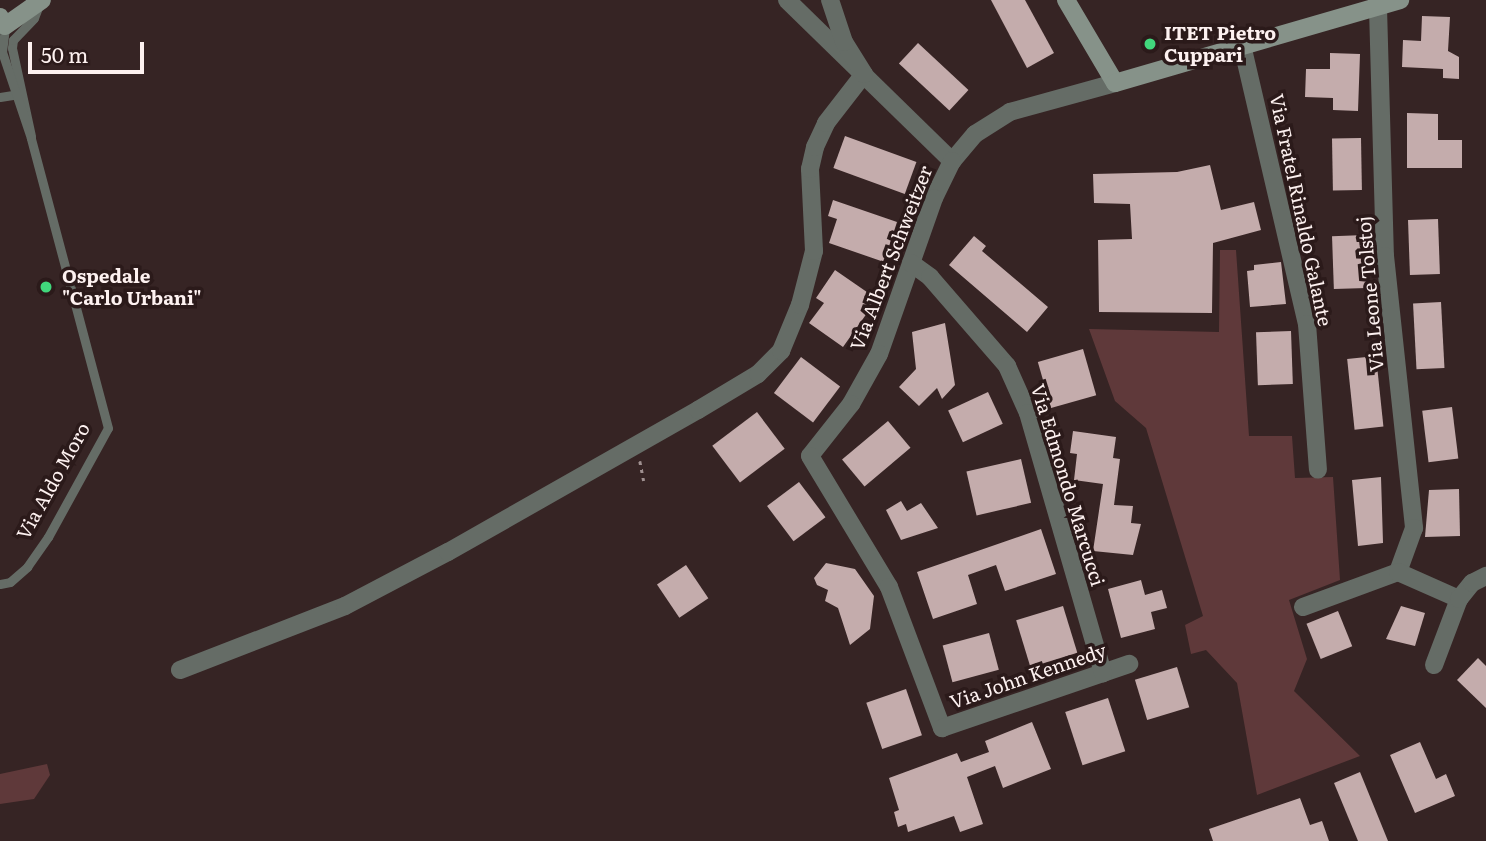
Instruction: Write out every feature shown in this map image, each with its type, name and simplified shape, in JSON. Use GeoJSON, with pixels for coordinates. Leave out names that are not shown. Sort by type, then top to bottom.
{"type":"FeatureCollection","features":[{"type":"Feature","properties":{"kind":"street","name":"Via Aldo Moro"},"geometry":{"type":"LineString","coordinates":[[2,24],[41,0]]}},
{"type":"Feature","properties":{"kind":"street"},"geometry":{"type":"LineString","coordinates":[[787,0],[952,161]]}},
{"type":"Feature","properties":{"kind":"street"},"geometry":{"type":"LineString","coordinates":[[830,0],[844,41],[864,74]]}},
{"type":"Feature","properties":{"kind":"street"},"geometry":{"type":"LineString","coordinates":[[1066,0],[1115,83]]}},
{"type":"Feature","properties":{"kind":"street","name":"Via Albert Schweitzer"},"geometry":{"type":"LineString","coordinates":[[942,728],[889,587],[810,456],[851,404],[879,354],[911,263],[952,161],[975,134],[1010,112],[1400,0]]}},
{"type":"Feature","properties":{"kind":"street","name":"Via Leone Tolstoj"},"geometry":{"type":"LineString","coordinates":[[1378,8],[1385,256],[1414,528],[1398,572]]}},
{"type":"Feature","properties":{"kind":"street","name":"Via Fratel Rinaldo Galante"},"geometry":{"type":"LineString","coordinates":[[1242,45],[1307,324],[1318,470]]}},
{"type":"Feature","properties":{"kind":"street"},"geometry":{"type":"LineString","coordinates":[[180,670],[345,606],[758,374],[781,351],[814,251],[810,170],[815,147],[825,123],[864,74]]}},
{"type":"Feature","properties":{"kind":"street","name":"Via Edmondo Marcucci"},"geometry":{"type":"LineString","coordinates":[[911,263],[930,276],[1007,366],[1028,413],[1103,673]]}},
{"type":"Feature","properties":{"kind":"street"},"geometry":{"type":"LineString","coordinates":[[1303,607],[1398,572],[1460,599]]}},
{"type":"Feature","properties":{"kind":"street"},"geometry":{"type":"LineString","coordinates":[[1434,665],[1460,599],[1472,583],[1486,576]]}},
{"type":"Feature","properties":{"kind":"street","name":"Via John Kennedy"},"geometry":{"type":"LineString","coordinates":[[942,728],[1129,664]]}},
{"type":"Feature","properties":{"kind":"lane","name":"Via Aldo Moro"},"geometry":{"type":"LineString","coordinates":[[19,94],[13,40],[34,18],[41,0]]}},
{"type":"Feature","properties":{"kind":"lane","name":"Via Aldo Moro"},"geometry":{"type":"LineString","coordinates":[[0,584],[10,582],[27,567],[48,537],[108,428],[19,94],[2,52],[2,24]]}},
{"type":"Feature","properties":{"kind":"lane"},"geometry":{"type":"LineString","coordinates":[[0,97],[19,94]]}},
{"type":"Feature","properties":{"kind":"shaded area"},"geometry":{"type":"Polygon","coordinates":[[[1220,250],[1236,250],[1249,436],[1292,436],[1295,478],[1333,477],[1340,580],[1289,600],[1307,659],[1294,691],[1360,756],[1257,795],[1237,683],[1206,650],[1191,654],[1185,625],[1203,616],[1146,428],[1115,401],[1089,329],[1219,332],[1220,250]]]}},
{"type":"Feature","properties":{"kind":"shaded area"},"geometry":{"type":"Polygon","coordinates":[[[47,764],[50,775],[34,799],[0,804],[0,774],[47,764]]]}},
{"type":"Feature","properties":{"kind":"building"},"geometry":{"type":"Polygon","coordinates":[[[991,0],[1025,0],[1054,53],[1027,68],[991,0]]]}},
{"type":"Feature","properties":{"kind":"building"},"geometry":{"type":"Polygon","coordinates":[[[1422,16],[1450,17],[1448,51],[1459,57],[1459,79],[1443,78],[1443,69],[1402,67],[1403,40],[1421,41],[1422,16]]]}},
{"type":"Feature","properties":{"kind":"building"},"geometry":{"type":"Polygon","coordinates":[[[918,43],[968,90],[949,111],[899,63],[918,43]]]}},
{"type":"Feature","properties":{"kind":"building"},"geometry":{"type":"Polygon","coordinates":[[[1330,53],[1360,54],[1358,111],[1333,110],[1333,98],[1305,97],[1306,69],[1330,69],[1330,53]]]}},
{"type":"Feature","properties":{"kind":"building"},"geometry":{"type":"Polygon","coordinates":[[[1407,113],[1438,114],[1438,140],[1462,140],[1462,168],[1407,168],[1407,113]]]}},
{"type":"Feature","properties":{"kind":"building"},"geometry":{"type":"Polygon","coordinates":[[[845,136],[916,162],[905,194],[833,168],[845,136]]]}},
{"type":"Feature","properties":{"kind":"building"},"geometry":{"type":"Polygon","coordinates":[[[1361,138],[1362,190],[1333,190],[1332,139],[1361,138]]]}},
{"type":"Feature","properties":{"kind":"building"},"geometry":{"type":"Polygon","coordinates":[[[1210,165],[1221,210],[1254,202],[1261,230],[1213,243],[1212,313],[1099,312],[1098,240],[1132,239],[1130,204],[1094,203],[1093,174],[1177,172],[1210,165]]]}},
{"type":"Feature","properties":{"kind":"building"},"geometry":{"type":"Polygon","coordinates":[[[833,200],[897,222],[884,262],[829,243],[837,219],[828,216],[833,200]]]}},
{"type":"Feature","properties":{"kind":"building"},"geometry":{"type":"Polygon","coordinates":[[[1438,219],[1440,274],[1410,275],[1408,220],[1438,219]]]}},
{"type":"Feature","properties":{"kind":"building"},"geometry":{"type":"Polygon","coordinates":[[[1365,235],[1367,288],[1334,289],[1332,236],[1365,235]]]}},
{"type":"Feature","properties":{"kind":"building"},"geometry":{"type":"Polygon","coordinates":[[[974,236],[986,246],[982,251],[1048,307],[1027,332],[949,265],[974,236]]]}},
{"type":"Feature","properties":{"kind":"building"},"geometry":{"type":"Polygon","coordinates":[[[1281,262],[1286,304],[1250,307],[1247,271],[1254,270],[1254,265],[1281,262]]]}},
{"type":"Feature","properties":{"kind":"building"},"geometry":{"type":"Polygon","coordinates":[[[835,270],[877,299],[843,347],[809,323],[824,303],[816,298],[835,270]]]}},
{"type":"Feature","properties":{"kind":"building"},"geometry":{"type":"Polygon","coordinates":[[[1441,302],[1444,368],[1416,369],[1413,303],[1441,302]]]}},
{"type":"Feature","properties":{"kind":"building"},"geometry":{"type":"Polygon","coordinates":[[[945,323],[955,385],[942,399],[937,388],[919,406],[899,387],[916,369],[912,332],[945,323]]]}},
{"type":"Feature","properties":{"kind":"building"},"geometry":{"type":"Polygon","coordinates":[[[1291,331],[1293,384],[1258,385],[1256,332],[1291,331]]]}},
{"type":"Feature","properties":{"kind":"building"},"geometry":{"type":"Polygon","coordinates":[[[1083,349],[1096,395],[1051,408],[1038,362],[1083,349]]]}},
{"type":"Feature","properties":{"kind":"building"},"geometry":{"type":"Polygon","coordinates":[[[1376,356],[1383,427],[1355,430],[1347,359],[1376,356]]]}},
{"type":"Feature","properties":{"kind":"building"},"geometry":{"type":"Polygon","coordinates":[[[801,357],[840,386],[813,422],[774,393],[801,357]]]}},
{"type":"Feature","properties":{"kind":"building"},"geometry":{"type":"Polygon","coordinates":[[[988,392],[1003,424],[963,442],[948,411],[988,392]]]}},
{"type":"Feature","properties":{"kind":"building"},"geometry":{"type":"Polygon","coordinates":[[[1452,407],[1458,459],[1429,462],[1422,411],[1452,407]]]}},
{"type":"Feature","properties":{"kind":"building"},"geometry":{"type":"Polygon","coordinates":[[[757,412],[785,449],[740,482],[712,446],[757,412]]]}},
{"type":"Feature","properties":{"kind":"building"},"geometry":{"type":"Polygon","coordinates":[[[888,421],[910,448],[865,486],[842,460],[888,421]]]}},
{"type":"Feature","properties":{"kind":"building"},"geometry":{"type":"Polygon","coordinates":[[[1073,431],[1116,437],[1113,458],[1120,459],[1114,505],[1133,506],[1131,523],[1141,524],[1133,555],[1093,551],[1103,484],[1074,480],[1077,454],[1070,453],[1073,431]]]}},
{"type":"Feature","properties":{"kind":"building"},"geometry":{"type":"Polygon","coordinates":[[[1021,459],[1031,503],[977,515],[966,472],[1021,459]]]}},
{"type":"Feature","properties":{"kind":"building"},"geometry":{"type":"Polygon","coordinates":[[[1381,477],[1383,543],[1358,546],[1352,480],[1381,477]]]}},
{"type":"Feature","properties":{"kind":"building"},"geometry":{"type":"Polygon","coordinates":[[[799,482],[825,517],[794,541],[767,506],[799,482]]]}},
{"type":"Feature","properties":{"kind":"building"},"geometry":{"type":"Polygon","coordinates":[[[1459,489],[1460,536],[1425,537],[1429,490],[1459,489]]]}},
{"type":"Feature","properties":{"kind":"building"},"geometry":{"type":"Polygon","coordinates":[[[901,501],[907,511],[921,503],[938,528],[901,540],[886,510],[901,501]]]}},
{"type":"Feature","properties":{"kind":"building"},"geometry":{"type":"Polygon","coordinates":[[[1041,529],[1056,574],[1005,591],[996,565],[968,575],[977,604],[933,619],[917,572],[1041,529]]]}},
{"type":"Feature","properties":{"kind":"building"},"geometry":{"type":"Polygon","coordinates":[[[826,563],[855,569],[874,596],[870,629],[850,645],[838,608],[825,601],[828,590],[817,585],[814,578],[826,563]]]}},
{"type":"Feature","properties":{"kind":"building"},"geometry":{"type":"Polygon","coordinates":[[[686,565],[708,598],[679,618],[657,585],[686,565]]]}},
{"type":"Feature","properties":{"kind":"building"},"geometry":{"type":"Polygon","coordinates":[[[1141,580],[1145,595],[1162,590],[1167,608],[1151,612],[1155,629],[1121,638],[1108,589],[1141,580]]]}},
{"type":"Feature","properties":{"kind":"building"},"geometry":{"type":"Polygon","coordinates":[[[1063,606],[1077,653],[1030,667],[1016,620],[1063,606]]]}},
{"type":"Feature","properties":{"kind":"building"},"geometry":{"type":"Polygon","coordinates":[[[1401,606],[1425,613],[1415,646],[1386,639],[1401,606]]]}},
{"type":"Feature","properties":{"kind":"building"},"geometry":{"type":"Polygon","coordinates":[[[1338,611],[1352,646],[1321,659],[1306,624],[1338,611]]]}},
{"type":"Feature","properties":{"kind":"building"},"geometry":{"type":"Polygon","coordinates":[[[989,633],[999,670],[952,682],[943,645],[989,633]]]}},
{"type":"Feature","properties":{"kind":"building"},"geometry":{"type":"Polygon","coordinates":[[[1478,658],[1486,666],[1486,708],[1457,680],[1478,658]]]}},
{"type":"Feature","properties":{"kind":"building"},"geometry":{"type":"Polygon","coordinates":[[[1177,667],[1189,707],[1147,720],[1135,680],[1177,667]]]}},
{"type":"Feature","properties":{"kind":"building"},"geometry":{"type":"Polygon","coordinates":[[[906,689],[922,735],[882,749],[866,703],[906,689]]]}},
{"type":"Feature","properties":{"kind":"building"},"geometry":{"type":"Polygon","coordinates":[[[1108,698],[1125,751],[1083,765],[1065,712],[1108,698]]]}},
{"type":"Feature","properties":{"kind":"building"},"geometry":{"type":"Polygon","coordinates":[[[1032,722],[1051,769],[1003,788],[995,766],[967,777],[983,824],[960,832],[954,816],[908,832],[906,824],[898,827],[894,812],[899,810],[889,778],[957,753],[961,762],[989,752],[985,741],[1032,722]]]}},
{"type":"Feature","properties":{"kind":"building"},"geometry":{"type":"Polygon","coordinates":[[[1420,742],[1436,779],[1446,774],[1455,796],[1415,813],[1390,755],[1420,742]]]}},
{"type":"Feature","properties":{"kind":"building"},"geometry":{"type":"Polygon","coordinates":[[[1360,772],[1388,841],[1358,841],[1334,783],[1360,772]]]}},
{"type":"Feature","properties":{"kind":"building"},"geometry":{"type":"Polygon","coordinates":[[[1300,798],[1310,825],[1322,821],[1329,841],[1213,841],[1209,829],[1300,798]]]}},
{"type":"Feature","properties":{"kind":"place","name":"ITET Pietro Cuppari"},"geometry":{"type":"Point","coordinates":[1150,44]}},
{"type":"Feature","properties":{"kind":"place","name":"Ospedale \"Carlo Urbani\""},"geometry":{"type":"Point","coordinates":[46,287]}}]}
